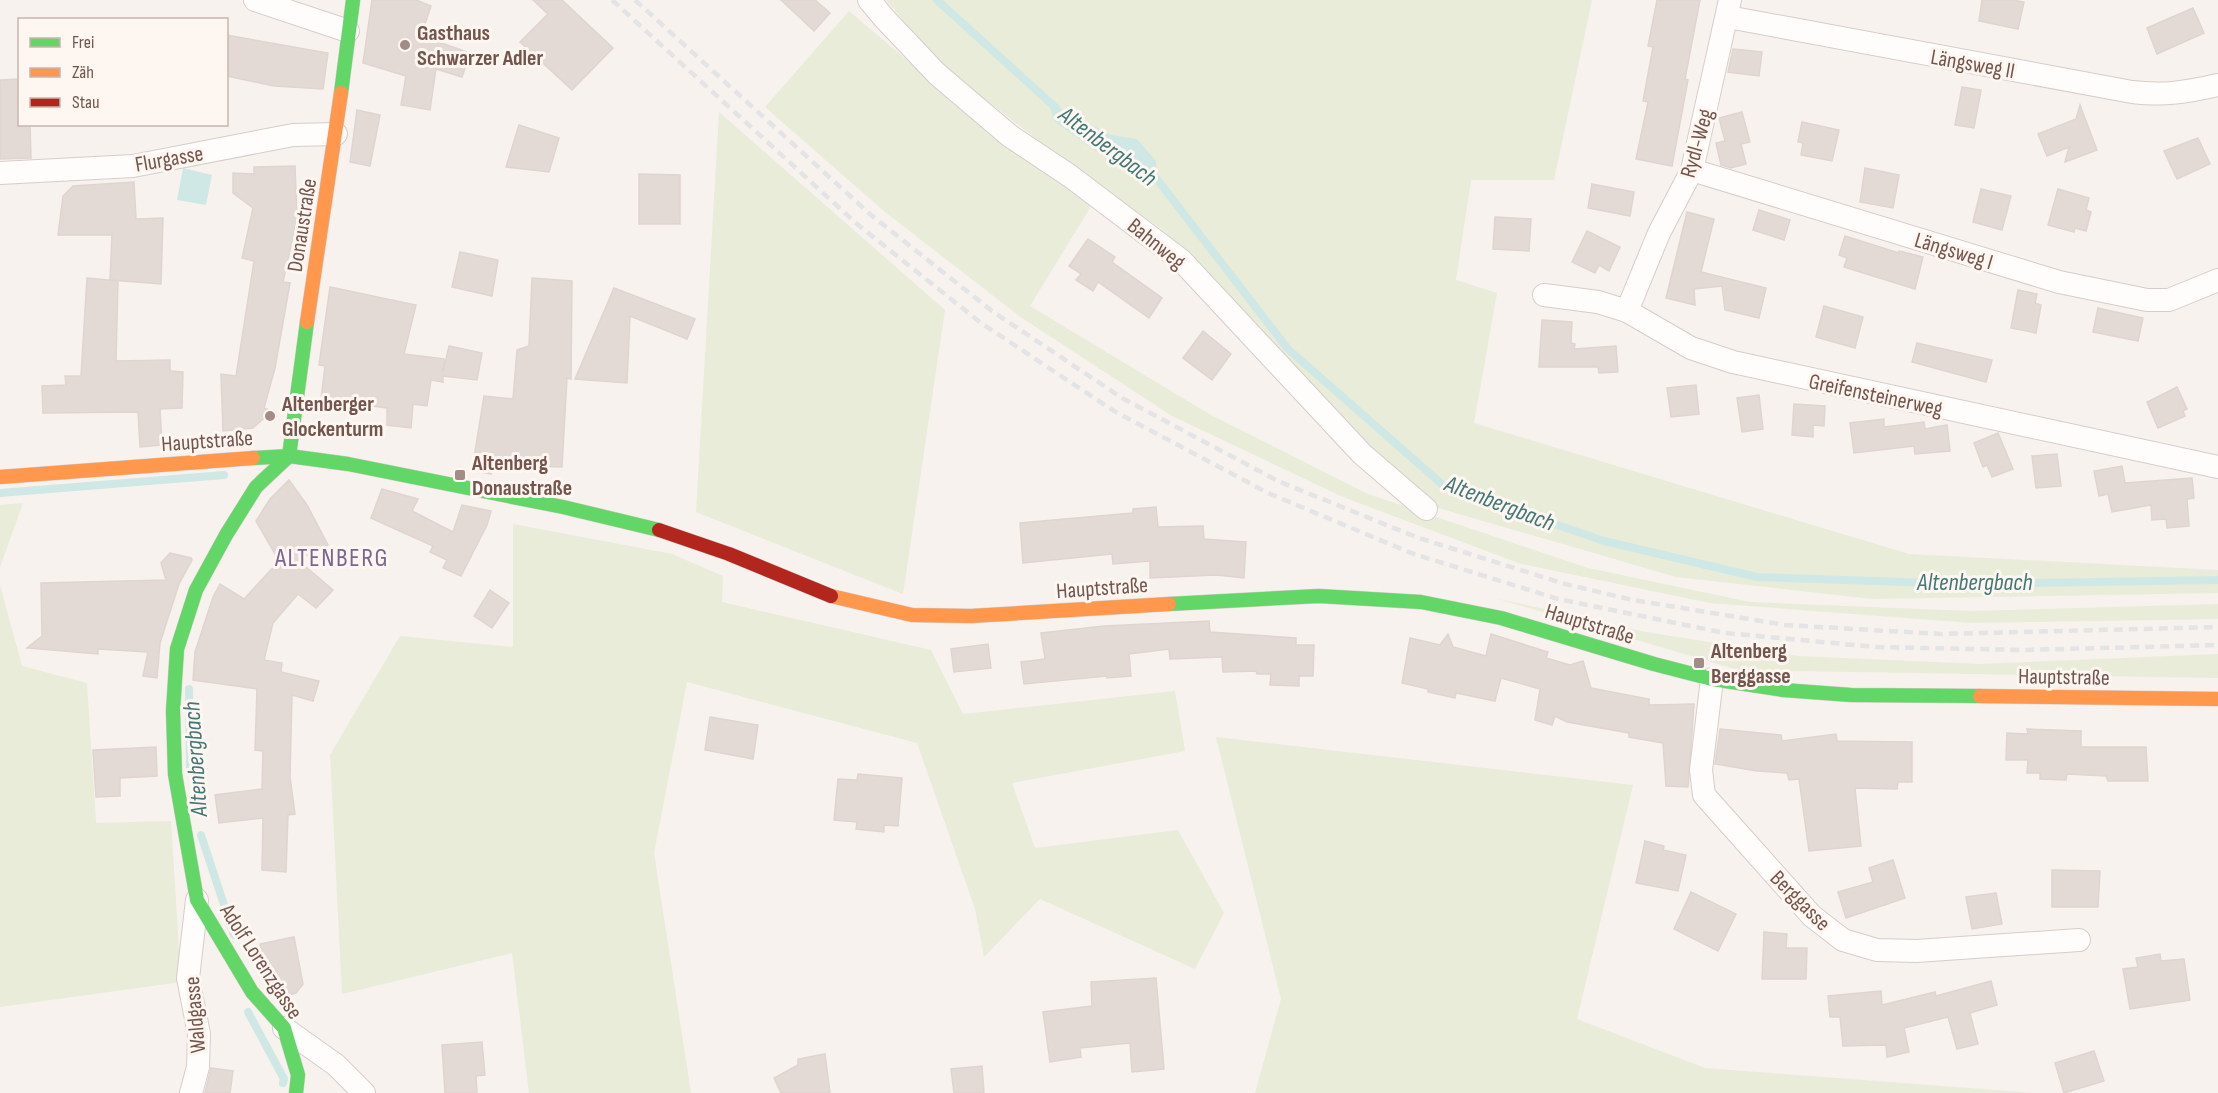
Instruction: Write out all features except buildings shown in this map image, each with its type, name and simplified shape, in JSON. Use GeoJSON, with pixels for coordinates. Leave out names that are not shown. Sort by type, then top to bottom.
{"type":"FeatureCollection","features":[{"type":"Feature","properties":{"kind":"main road","name":"Donaustraße"},"geometry":{"type":"LineString","coordinates":[[289,456],[353,0]]}},
{"type":"Feature","properties":{"kind":"main road","name":"Hauptstraße"},"geometry":{"type":"LineString","coordinates":[[0,477],[180,462],[289,456],[348,464],[481,490],[667,532],[729,554],[833,597],[912,615],[971,616],[1242,598],[1319,596],[1421,602],[1501,618],[1712,679],[1783,690],[1851,695],[2218,699]]}},
{"type":"Feature","properties":{"kind":"main road","name":"Adolf Lorenzgasse"},"geometry":{"type":"LineString","coordinates":[[289,456],[256,487],[196,590],[177,649],[173,711],[175,774],[197,900],[252,992],[284,1028],[298,1075],[296,1093]]}},
{"type":"Feature","properties":{"kind":"street"},"geometry":{"type":"LineString","coordinates":[[255,0],[348,31]]}},
{"type":"Feature","properties":{"kind":"street","name":"Bahnweg"},"geometry":{"type":"LineString","coordinates":[[869,0],[937,74],[1010,136],[1070,176],[1181,260],[1362,454],[1426,508]]}},
{"type":"Feature","properties":{"kind":"street","name":"Längsweg II"},"geometry":{"type":"LineString","coordinates":[[1729,9],[2132,92],[2155,95],[2178,94],[2218,85]]}},
{"type":"Feature","properties":{"kind":"street","name":"Rydl-Weg"},"geometry":{"type":"LineString","coordinates":[[1627,311],[1659,234],[1692,171],[1729,9]]}},
{"type":"Feature","properties":{"kind":"street","name":"Flurgasse"},"geometry":{"type":"LineString","coordinates":[[0,173],[133,166],[293,135],[336,134]]}},
{"type":"Feature","properties":{"kind":"street","name":"Längsweg I"},"geometry":{"type":"LineString","coordinates":[[1692,171],[2059,282],[2125,296],[2147,300],[2169,300],[2218,280]]}},
{"type":"Feature","properties":{"kind":"street","name":"Greifensteinerweg"},"geometry":{"type":"LineString","coordinates":[[1544,295],[1598,302],[1627,311],[1691,348],[1733,362],[2218,467]]}},
{"type":"Feature","properties":{"kind":"street","name":"Berggasse"},"geometry":{"type":"LineString","coordinates":[[1712,679],[1701,770],[1704,795],[1812,916],[1843,940],[1877,950],[1916,951],[2079,940]]}},
{"type":"Feature","properties":{"kind":"street","name":"Waldgasse"},"geometry":{"type":"LineString","coordinates":[[191,1093],[198,1067],[199,1034],[188,978],[197,900]]}},
{"type":"Feature","properties":{"kind":"street"},"geometry":{"type":"LineString","coordinates":[[284,1028],[336,1065],[364,1093]]}},
{"type":"Feature","properties":{"kind":"green space"},"geometry":{"type":"Polygon","coordinates":[[[886,0],[1592,0],[1554,180],[1471,180],[1456,280],[1497,293],[1474,423],[1909,554],[2218,570],[2218,593],[1873,599],[1676,577],[1435,507],[1294,375],[1164,231],[1049,149],[940,64],[886,0]]]}},
{"type":"Feature","properties":{"kind":"green space"},"geometry":{"type":"Polygon","coordinates":[[[849,11],[999,138],[1093,203],[1030,306],[1211,415],[1368,494],[1588,568],[1750,602],[1970,611],[2218,604],[2218,619],[1972,623],[1710,603],[1521,564],[1343,497],[1172,416],[1022,318],[885,212],[765,107],[849,11]]]}},
{"type":"Feature","properties":{"kind":"green space"},"geometry":{"type":"Polygon","coordinates":[[[719,112],[945,310],[903,594],[696,512],[719,112]]]}},
{"type":"Feature","properties":{"kind":"green space"},"geometry":{"type":"Polygon","coordinates":[[[23,503],[0,567],[0,505],[23,503]]]}},
{"type":"Feature","properties":{"kind":"green space"},"geometry":{"type":"Polygon","coordinates":[[[513,524],[672,554],[723,576],[722,602],[931,650],[963,714],[1175,691],[1185,751],[1012,783],[1035,848],[1178,830],[1224,913],[1195,969],[1040,899],[984,957],[975,909],[917,743],[687,682],[654,853],[691,1093],[529,1093],[512,953],[342,994],[330,755],[400,636],[513,647],[513,524]]]}},
{"type":"Feature","properties":{"kind":"green space"},"geometry":{"type":"Polygon","coordinates":[[[0,585],[22,666],[87,683],[96,823],[171,821],[181,982],[0,1007],[0,585]]]}},
{"type":"Feature","properties":{"kind":"green space"},"geometry":{"type":"Polygon","coordinates":[[[1495,598],[1646,632],[1798,656],[1980,664],[2218,654],[2218,678],[1738,670],[1495,598]]]}},
{"type":"Feature","properties":{"kind":"green space"},"geometry":{"type":"Polygon","coordinates":[[[1216,737],[1633,785],[1577,1019],[1705,1068],[2035,1093],[1255,1093],[1281,999],[1216,737]]]}},
{"type":"Feature","properties":{"kind":"water"},"geometry":{"type":"Polygon","coordinates":[[[1048,102],[1111,135],[1137,139],[1156,161],[1156,178],[1123,170],[1055,122],[1048,102]]]}},
{"type":"Feature","properties":{"kind":"water"},"geometry":{"type":"Polygon","coordinates":[[[183,168],[212,175],[206,205],[177,200],[183,168]]]}},
{"type":"Feature","properties":{"kind":"waterway","name":"Altenbergbach"},"geometry":{"type":"LineString","coordinates":[[937,0],[1056,108]]}},
{"type":"Feature","properties":{"kind":"waterway","name":"Altenbergbach"},"geometry":{"type":"LineString","coordinates":[[1149,173],[1156,178],[1288,349],[1444,486],[1604,541],[1757,577],[1964,584],[2218,580]]}},
{"type":"Feature","properties":{"kind":"waterway","name":"Altenbergbach"},"geometry":{"type":"LineString","coordinates":[[0,493],[224,475]]}},
{"type":"Feature","properties":{"kind":"waterway","name":"Altenbergbach"},"geometry":{"type":"LineString","coordinates":[[189,689],[190,770]]}},
{"type":"Feature","properties":{"kind":"waterway","name":"Altenbergbach"},"geometry":{"type":"LineString","coordinates":[[201,835],[234,935]]}},
{"type":"Feature","properties":{"kind":"waterway","name":"Altenbergbach"},"geometry":{"type":"LineString","coordinates":[[248,1012],[284,1079],[283,1083]]}},
{"type":"Feature","properties":{"kind":"railway"},"geometry":{"type":"LineString","coordinates":[[612,0],[857,224],[981,323],[1114,411],[1268,493],[1411,553],[1558,599],[1725,633],[1876,647],[2025,650],[2218,645]]}},
{"type":"Feature","properties":{"kind":"railway"},"geometry":{"type":"LineString","coordinates":[[635,0],[871,215],[992,311],[1122,398],[1278,481],[1416,537],[1565,584],[1633,600],[1785,625],[1941,634],[2218,627]]}},
{"type":"Feature","properties":{"kind":"traffic: fast"},"geometry":{"type":"LineString","coordinates":[[341,93],[353,0]]}},
{"type":"Feature","properties":{"kind":"traffic: fast"},"geometry":{"type":"LineString","coordinates":[[296,1093],[298,1075],[284,1028],[252,992],[197,900],[175,774],[173,711],[177,649],[196,590],[256,487],[289,456],[307,322]]}},
{"type":"Feature","properties":{"kind":"traffic: fast"},"geometry":{"type":"LineString","coordinates":[[253,458],[289,456],[348,464],[563,507],[659,530]]}},
{"type":"Feature","properties":{"kind":"traffic: fast"},"geometry":{"type":"LineString","coordinates":[[1169,604],[1319,596],[1421,602],[1501,618],[1712,679],[1783,690],[1851,695],[1980,696]]}},
{"type":"Feature","properties":{"kind":"traffic: slow"},"geometry":{"type":"LineString","coordinates":[[307,322],[341,93]]}},
{"type":"Feature","properties":{"kind":"traffic: slow"},"geometry":{"type":"LineString","coordinates":[[0,477],[253,458]]}},
{"type":"Feature","properties":{"kind":"traffic: slow"},"geometry":{"type":"LineString","coordinates":[[831,596],[912,615],[971,616],[1169,604]]}},
{"type":"Feature","properties":{"kind":"traffic: slow"},"geometry":{"type":"LineString","coordinates":[[1980,696],[2218,699]]}},
{"type":"Feature","properties":{"kind":"traffic: jam"},"geometry":{"type":"LineString","coordinates":[[659,530],[729,554],[831,596]]}},
{"type":"Feature","properties":{"kind":"place","name":"Gasthaus Schwarzer Adler"},"geometry":{"type":"Point","coordinates":[405,45]}},
{"type":"Feature","properties":{"kind":"place","name":"Altenberger Glockenturm"},"geometry":{"type":"Point","coordinates":[270,416]}},
{"type":"Feature","properties":{"kind":"place","name":"Altenberg Donaustraße"},"geometry":{"type":"Point","coordinates":[460,475]}},
{"type":"Feature","properties":{"kind":"place","name":"Altenberg Berggasse"},"geometry":{"type":"Point","coordinates":[1699,663]}},
{"type":"Feature","properties":{"kind":"district","name":"ALTENBERG"},"geometry":{"type":"Point","coordinates":[332,557]}}]}
